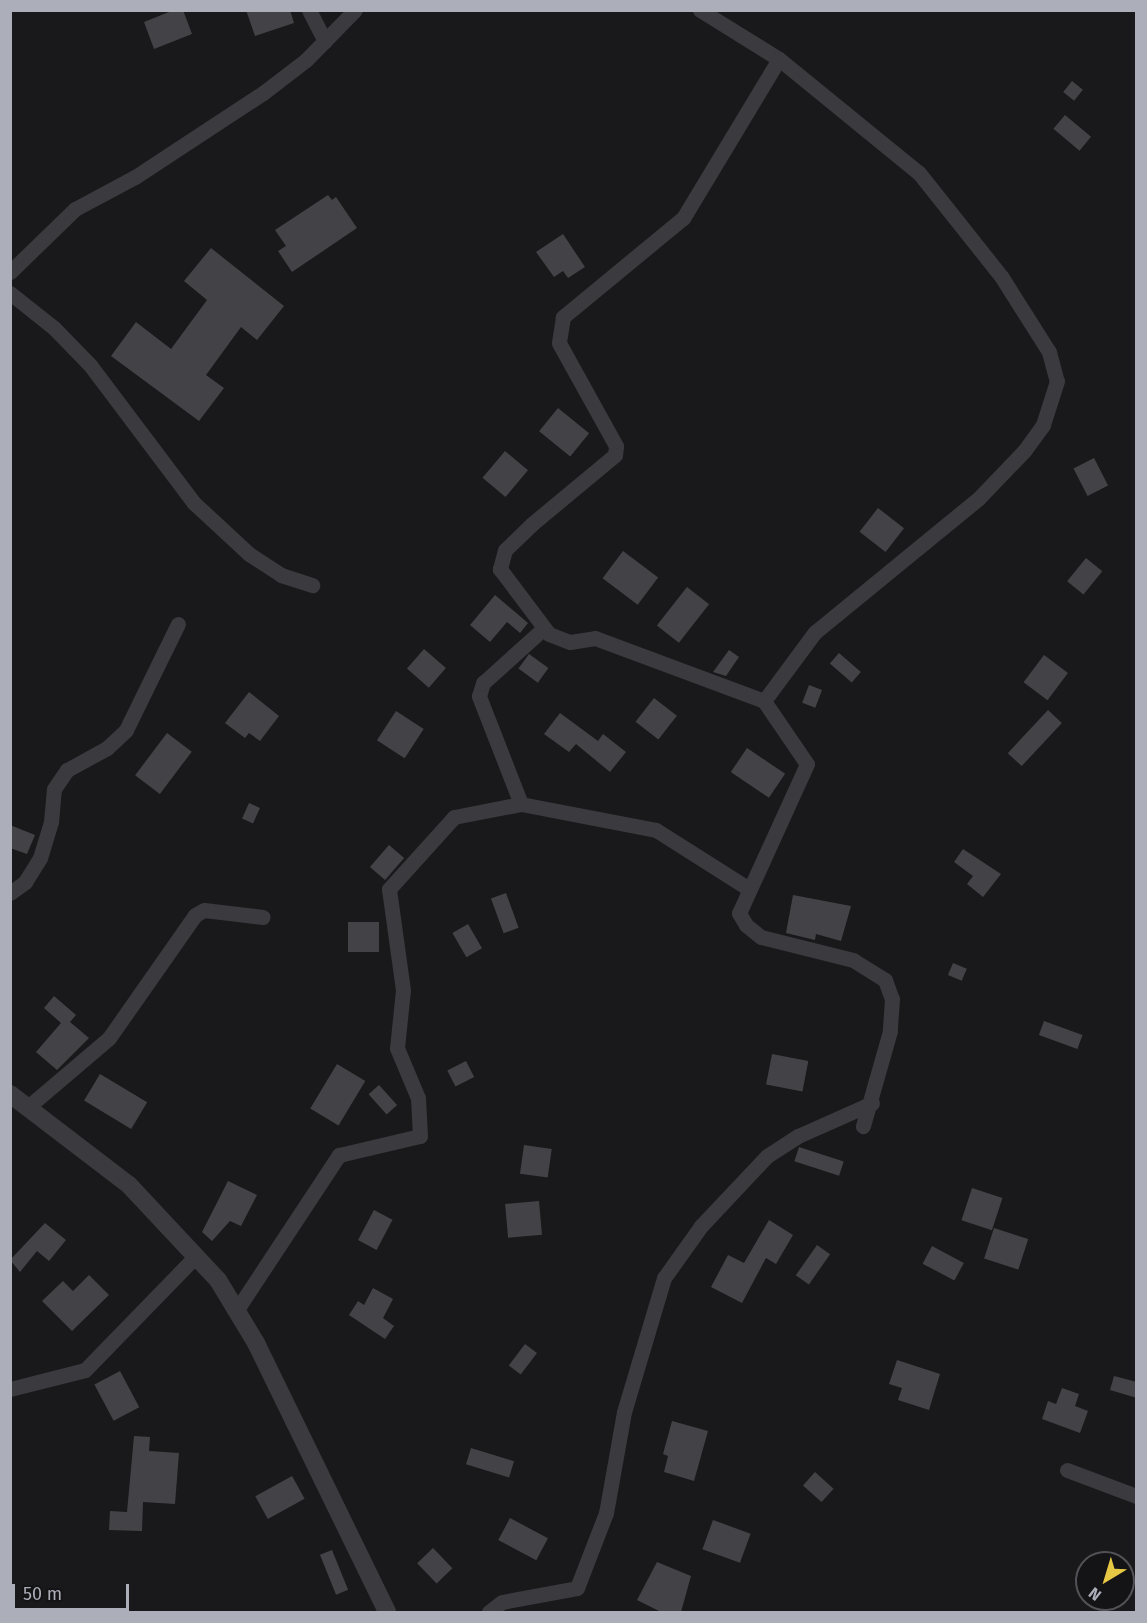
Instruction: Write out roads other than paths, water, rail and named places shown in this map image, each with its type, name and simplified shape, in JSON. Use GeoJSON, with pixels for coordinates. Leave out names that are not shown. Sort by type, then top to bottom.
{"type":"FeatureCollection","features":[{"type":"Feature","properties":{"kind":"street"},"geometry":{"type":"LineString","coordinates":[[309,10],[325,41]]}},
{"type":"Feature","properties":{"kind":"street"},"geometry":{"type":"LineString","coordinates":[[10,272],[75,209],[135,177],[263,93],[325,41],[355,10]]}},
{"type":"Feature","properties":{"kind":"street"},"geometry":{"type":"LineString","coordinates":[[700,10],[779,59],[919,173],[1001,276],[1049,352],[1057,381],[1042,425],[1024,451],[980,498],[814,632],[764,701]]}},
{"type":"Feature","properties":{"kind":"street"},"geometry":{"type":"LineString","coordinates":[[779,59],[683,218],[562,317],[559,343],[615,446],[615,455],[505,550],[500,569],[543,628],[570,642],[595,638],[764,701],[807,764],[740,913],[746,926],[761,938],[853,960],[885,980],[892,999],[890,1031],[872,1103],[863,1126]]}},
{"type":"Feature","properties":{"kind":"street"},"geometry":{"type":"LineString","coordinates":[[10,293],[54,328],[90,365],[194,503],[249,554],[281,574],[312,585]]}},
{"type":"Feature","properties":{"kind":"street"},"geometry":{"type":"LineString","coordinates":[[10,893],[25,882],[40,858],[51,822],[54,789],[68,770],[106,748],[126,730],[178,624]]}},
{"type":"Feature","properties":{"kind":"street"},"geometry":{"type":"LineString","coordinates":[[520,804],[479,696],[483,683],[543,628]]}},
{"type":"Feature","properties":{"kind":"street"},"geometry":{"type":"LineString","coordinates":[[236,1311],[339,1155],[420,1136],[418,1098],[397,1048],[404,990],[389,889],[454,817],[520,804],[656,830],[749,889]]}},
{"type":"Feature","properties":{"kind":"street"},"geometry":{"type":"LineString","coordinates":[[28,1107],[109,1038],[195,915],[204,910],[263,917]]}},
{"type":"Feature","properties":{"kind":"street"},"geometry":{"type":"LineString","coordinates":[[10,1094],[129,1185],[196,1256],[256,1343],[387,1612]]}},
{"type":"Feature","properties":{"kind":"street"},"geometry":{"type":"LineString","coordinates":[[489,1612],[502,1602],[577,1588],[606,1513],[624,1412],[664,1278],[701,1226],[767,1156],[798,1136],[872,1103]]}},
{"type":"Feature","properties":{"kind":"street"},"geometry":{"type":"LineString","coordinates":[[10,1389],[85,1370],[196,1256]]}},
{"type":"Feature","properties":{"kind":"street"},"geometry":{"type":"LineString","coordinates":[[1067,1470],[1137,1496]]}}]}
